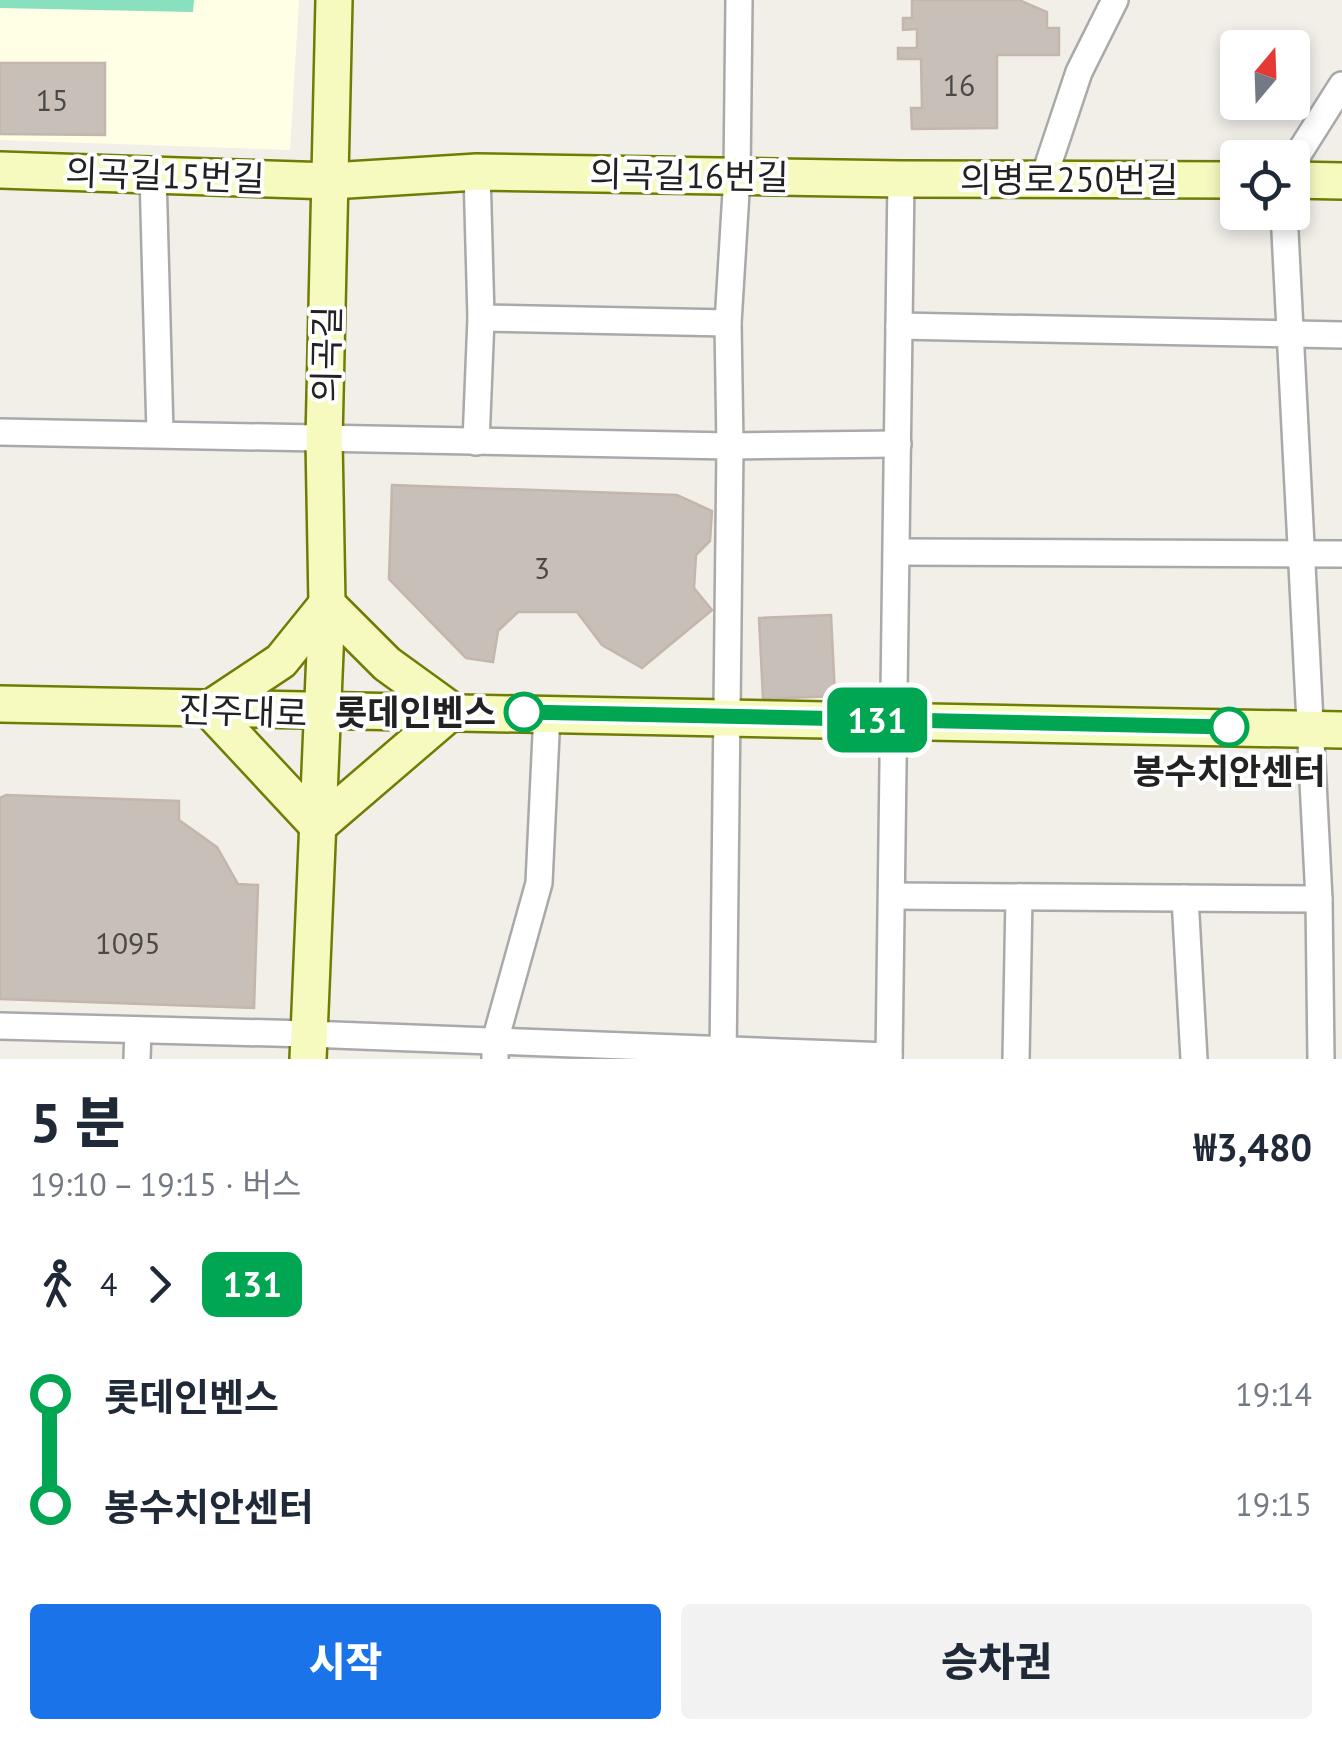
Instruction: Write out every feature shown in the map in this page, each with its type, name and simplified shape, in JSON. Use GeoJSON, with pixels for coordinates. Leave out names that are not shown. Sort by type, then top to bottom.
{"type":"FeatureCollection","features":[{"type":"Feature","properties":{"kind":"street","name":"의곡길"},"geometry":{"type":"LineString","coordinates":[[322,708],[327,604],[324,440],[334,0]]}},
{"type":"Feature","properties":{"kind":"street"},"geometry":{"type":"LineString","coordinates":[[723,1054],[728,323],[737,176],[738,0]]}},
{"type":"Feature","properties":{"kind":"street"},"geometry":{"type":"LineString","coordinates":[[1044,177],[1080,72],[1115,0]]}},
{"type":"Feature","properties":{"kind":"street"},"geometry":{"type":"LineString","coordinates":[[1307,140],[1342,85]]}},
{"type":"Feature","properties":{"kind":"street","name":"의곡길15번길"},"geometry":{"type":"LineString","coordinates":[[0,170],[331,180]]}},
{"type":"Feature","properties":{"kind":"street","name":"의곡길16번길"},"geometry":{"type":"LineString","coordinates":[[331,180],[478,172],[902,180]]}},
{"type":"Feature","properties":{"kind":"street"},"geometry":{"type":"LineString","coordinates":[[476,442],[481,318],[478,172]]}},
{"type":"Feature","properties":{"kind":"street"},"geometry":{"type":"LineString","coordinates":[[153,174],[160,433]]}},
{"type":"Feature","properties":{"kind":"street"},"geometry":{"type":"LineString","coordinates":[[0,1026],[138,1030],[308,1047],[889,1058],[902,180]]}},
{"type":"Feature","properties":{"kind":"street","name":"의병로250번길"},"geometry":{"type":"LineString","coordinates":[[902,180],[1220,180]]}},
{"type":"Feature","properties":{"kind":"street"},"geometry":{"type":"LineString","coordinates":[[1310,180],[1342,181]]}},
{"type":"Feature","properties":{"kind":"street"},"geometry":{"type":"LineString","coordinates":[[1285,230],[1301,554],[1326,729],[1319,899],[1331,1013],[1321,1059]]}},
{"type":"Feature","properties":{"kind":"street"},"geometry":{"type":"LineString","coordinates":[[481,318],[728,323]]}},
{"type":"Feature","properties":{"kind":"street"},"geometry":{"type":"LineString","coordinates":[[900,326],[1342,335]]}},
{"type":"Feature","properties":{"kind":"street"},"geometry":{"type":"LineString","coordinates":[[0,432],[730,446],[898,444]]}},
{"type":"Feature","properties":{"kind":"street"},"geometry":{"type":"LineString","coordinates":[[896,552],[1342,554]]}},
{"type":"Feature","properties":{"kind":"street"},"geometry":{"type":"LineString","coordinates":[[327,604],[387,664],[452,710],[318,826],[209,709],[281,661],[327,604]]}},
{"type":"Feature","properties":{"kind":"street","name":"진주대로"},"geometry":{"type":"LineString","coordinates":[[0,704],[322,708],[308,1047]]}},
{"type":"Feature","properties":{"kind":"street"},"geometry":{"type":"LineString","coordinates":[[322,708],[1326,729]]}},
{"type":"Feature","properties":{"kind":"street"},"geometry":{"type":"LineString","coordinates":[[495,1050],[539,882],[547,712]]}},
{"type":"Feature","properties":{"kind":"street"},"geometry":{"type":"LineString","coordinates":[[892,896],[1319,899]]}},
{"type":"Feature","properties":{"kind":"street"},"geometry":{"type":"LineString","coordinates":[[1016,1059],[1019,897]]}},
{"type":"Feature","properties":{"kind":"street"},"geometry":{"type":"LineString","coordinates":[[1185,898],[1194,1059]]}},
{"type":"Feature","properties":{"kind":"street"},"geometry":{"type":"LineString","coordinates":[[137,1059],[138,1030]]}},
{"type":"Feature","properties":{"kind":"shaded area"},"geometry":{"type":"Polygon","coordinates":[[[0,0],[299,0],[290,150],[0,140],[0,0]]]}},
{"type":"Feature","properties":{"kind":"green space"},"geometry":{"type":"Polygon","coordinates":[[[0,0],[194,0],[193,12],[0,8],[0,0]]]}},
{"type":"Feature","properties":{"kind":"building"},"geometry":{"type":"Polygon","coordinates":[[[912,0],[1019,0],[1047,12],[1047,28],[1059,28],[1059,55],[997,55],[997,128],[912,129],[911,108],[922,108],[921,59],[898,59],[898,48],[917,48],[917,29],[903,30],[903,18],[912,18],[912,0]]]}},
{"type":"Feature","properties":{"kind":"building"},"geometry":{"type":"Polygon","coordinates":[[[0,63],[105,63],[105,135],[0,134],[0,63]]]}},
{"type":"Feature","properties":{"kind":"building"},"geometry":{"type":"Polygon","coordinates":[[[392,485],[677,495],[712,511],[710,541],[696,555],[694,588],[712,610],[642,668],[602,645],[577,612],[518,612],[498,631],[493,662],[466,658],[389,579],[392,485]]]}},
{"type":"Feature","properties":{"kind":"building"},"geometry":{"type":"Polygon","coordinates":[[[831,615],[835,696],[763,699],[759,618],[831,615]]]}},
{"type":"Feature","properties":{"kind":"building"},"geometry":{"type":"Polygon","coordinates":[[[6,795],[179,801],[179,820],[217,847],[238,884],[258,885],[254,1008],[0,999],[0,798],[6,795]]]}},
{"type":"Feature","properties":{"kind":"bus line","name":"131"},"geometry":{"type":"LineString","coordinates":[[524,712],[1229,727]]}},
{"type":"Feature","properties":{"kind":"place","name":"롯데인벤스"},"geometry":{"type":"Point","coordinates":[524,712]}},
{"type":"Feature","properties":{"kind":"place","name":"봉수치안센터"},"geometry":{"type":"Point","coordinates":[1229,727]}}]}
